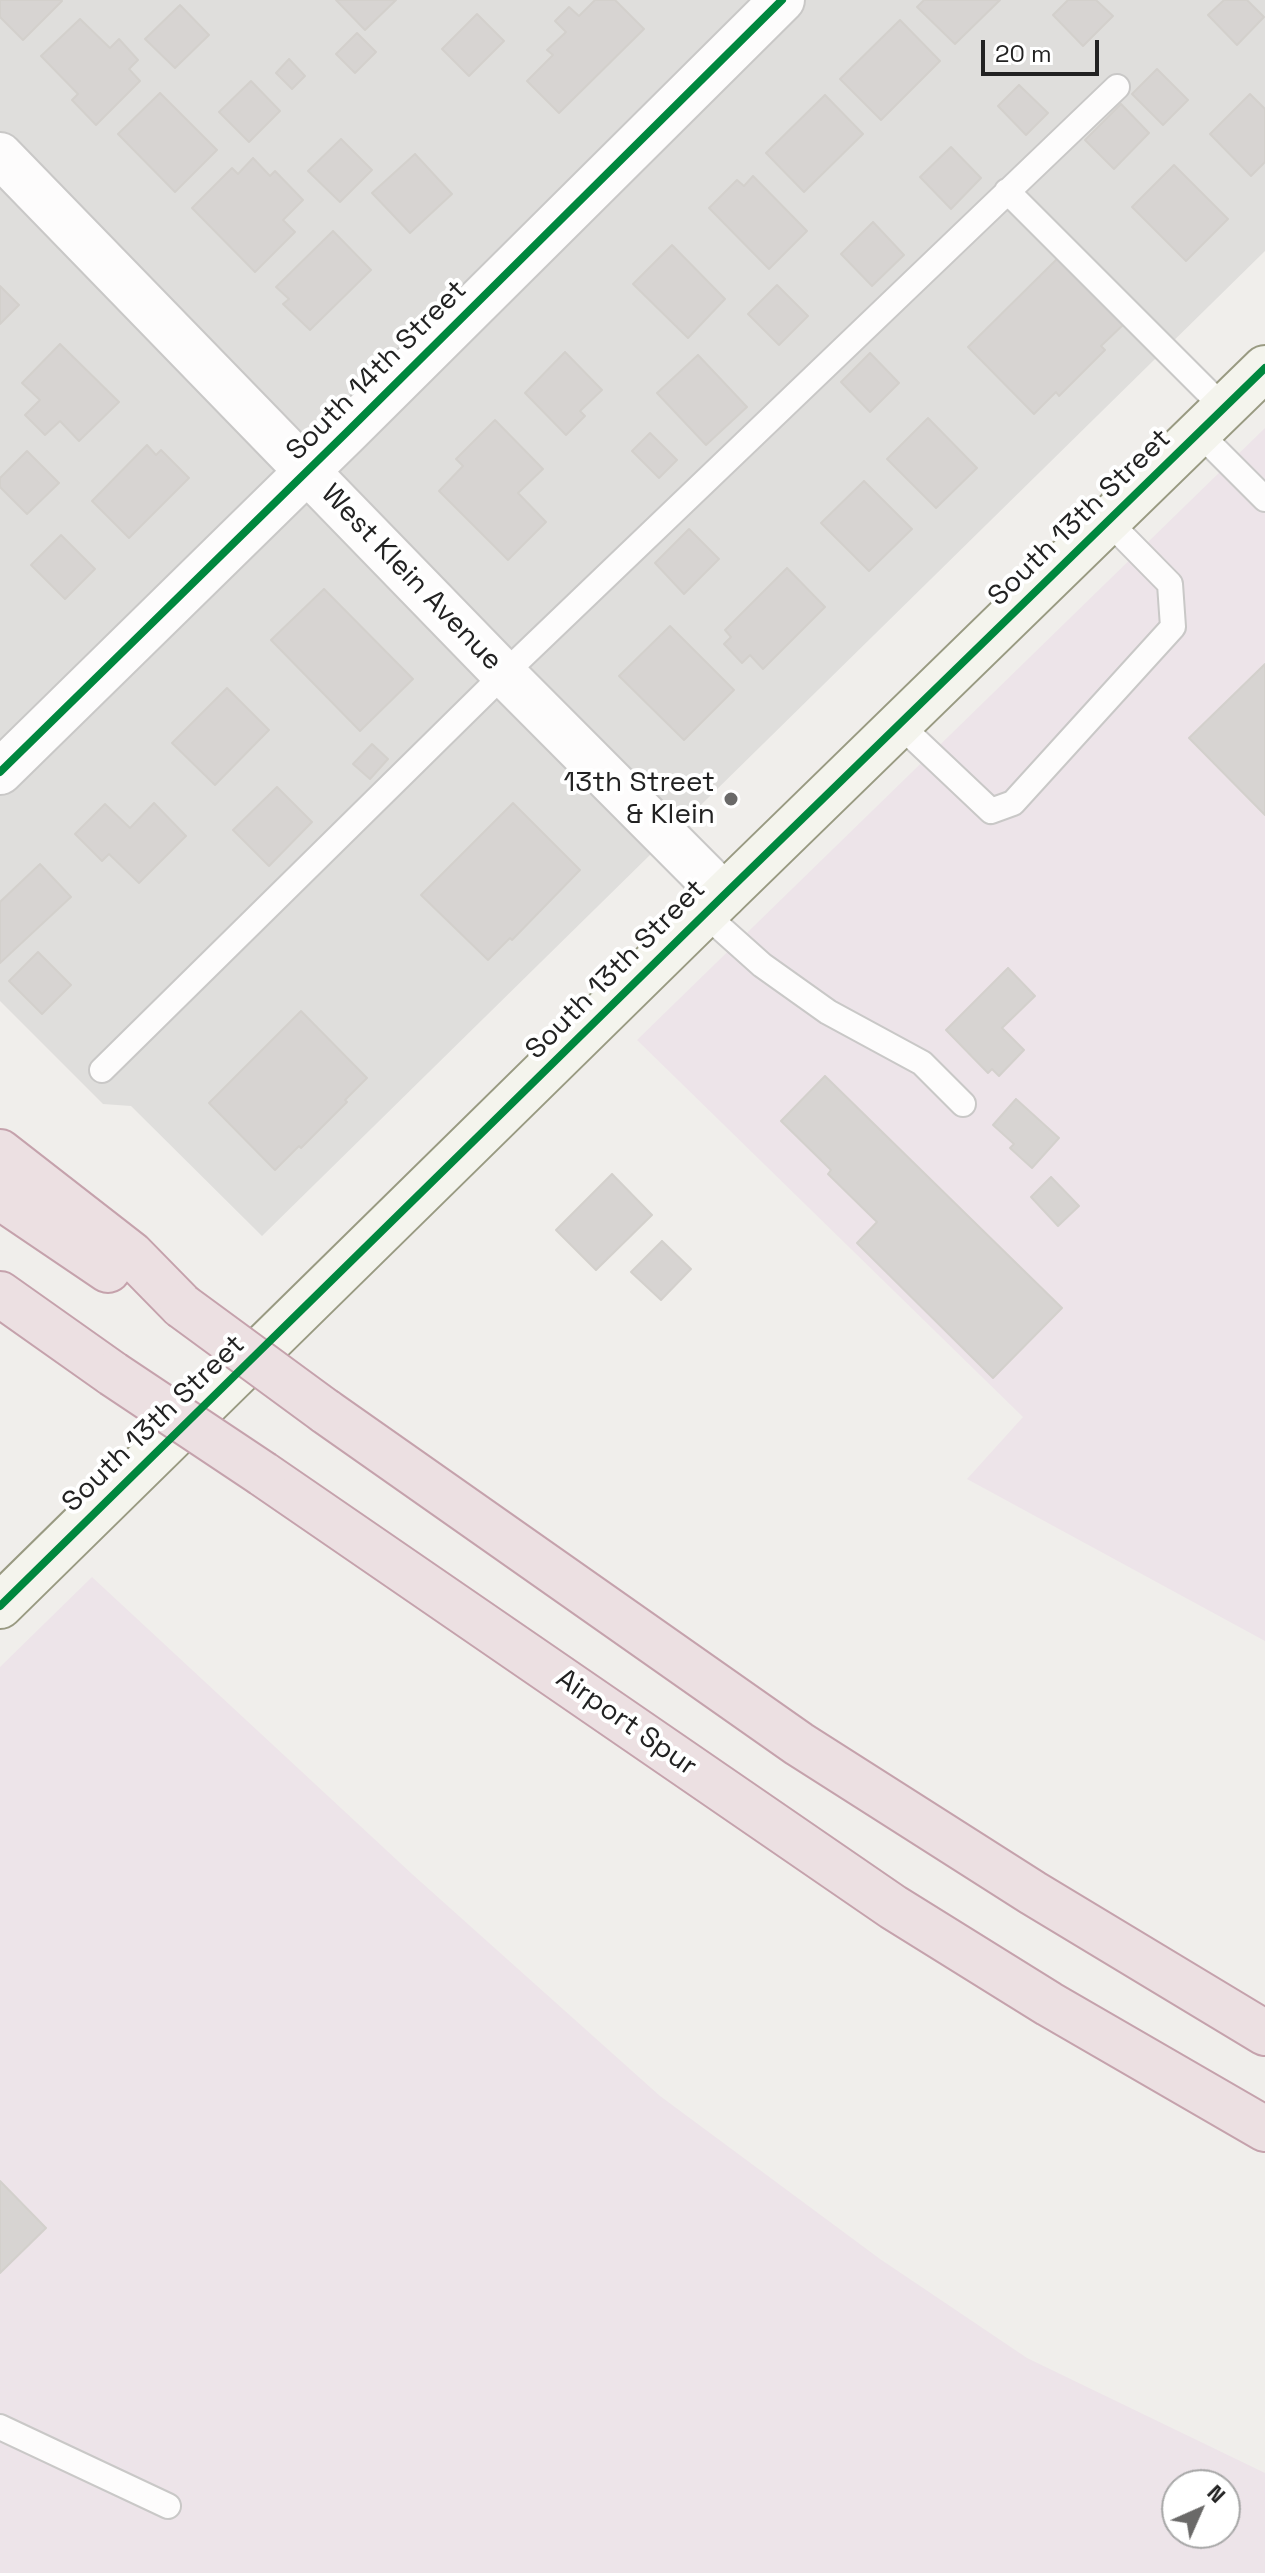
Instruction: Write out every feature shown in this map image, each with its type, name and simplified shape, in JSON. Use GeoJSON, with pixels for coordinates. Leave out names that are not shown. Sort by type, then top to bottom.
{"type":"FeatureCollection","features":[{"type":"Feature","properties":{"kind":"highway"},"geometry":{"type":"LineString","coordinates":[[0,1152],[131,1254],[182,1306],[325,1411],[799,1744],[1033,1893],[1265,2033]]}},
{"type":"Feature","properties":{"kind":"highway"},"geometry":{"type":"LineString","coordinates":[[0,1197],[122,1280],[182,1306]]}},
{"type":"Feature","properties":{"kind":"highway","name":"Airport Spur"},"geometry":{"type":"LineString","coordinates":[[0,1294],[893,1907],[1049,2004],[1265,2129]]}},
{"type":"Feature","properties":{"kind":"street","name":"South 14th Street"},"geometry":{"type":"LineString","coordinates":[[0,772],[308,470],[766,5]]}},
{"type":"Feature","properties":{"kind":"street","name":"West Klein Avenue"},"geometry":{"type":"LineString","coordinates":[[0,155],[504,674],[714,904]]}},
{"type":"Feature","properties":{"kind":"street","name":"South 13th Street"},"geometry":{"type":"LineString","coordinates":[[0,1606],[1265,368]]}},
{"type":"Feature","properties":{"kind":"lane"},"geometry":{"type":"LineString","coordinates":[[102,1070],[504,674],[1117,87]]}},
{"type":"Feature","properties":{"kind":"lane"},"geometry":{"type":"LineString","coordinates":[[1007,191],[1211,421],[1265,499]]}},
{"type":"Feature","properties":{"kind":"lane"},"geometry":{"type":"LineString","coordinates":[[899,724],[991,811],[1013,803],[1173,627],[1170,584],[1108,521]]}},
{"type":"Feature","properties":{"kind":"lane"},"geometry":{"type":"LineString","coordinates":[[714,904],[762,965],[828,1012],[922,1063],[963,1104]]}},
{"type":"Feature","properties":{"kind":"lane"},"geometry":{"type":"LineString","coordinates":[[0,2427],[168,2506]]}},
{"type":"Feature","properties":{"kind":"shaded area"},"geometry":{"type":"Polygon","coordinates":[[[0,0],[1265,0],[1265,251],[262,1236],[131,1106],[103,1104],[0,1001],[0,0]]]}},
{"type":"Feature","properties":{"kind":"shaded area"},"geometry":{"type":"Polygon","coordinates":[[[1265,428],[1265,1641],[967,1479],[1023,1417],[637,1040],[1265,428]]]}},
{"type":"Feature","properties":{"kind":"shaded area"},"geometry":{"type":"Polygon","coordinates":[[[92,1577],[412,1874],[660,2096],[880,2259],[1027,2358],[1265,2473],[1265,2573],[0,2573],[0,1667],[92,1577]]]}},
{"type":"Feature","properties":{"kind":"building"},"geometry":{"type":"Polygon","coordinates":[[[0,0],[62,1],[23,40],[0,17],[0,0]]]}},
{"type":"Feature","properties":{"kind":"building"},"geometry":{"type":"Polygon","coordinates":[[[336,0],[396,0],[365,30],[336,0]]]}},
{"type":"Feature","properties":{"kind":"building"},"geometry":{"type":"Polygon","coordinates":[[[595,0],[615,0],[644,29],[559,113],[527,81],[553,55],[547,50],[566,32],[555,21],[569,7],[579,16],[595,0]]]}},
{"type":"Feature","properties":{"kind":"building"},"geometry":{"type":"Polygon","coordinates":[[[924,0],[1000,0],[955,44],[917,7],[924,0]]]}},
{"type":"Feature","properties":{"kind":"building"},"geometry":{"type":"Polygon","coordinates":[[[1068,0],[1096,0],[1113,16],[1083,46],[1053,15],[1068,0]]]}},
{"type":"Feature","properties":{"kind":"building"},"geometry":{"type":"Polygon","coordinates":[[[1224,0],[1247,0],[1264,17],[1237,45],[1208,15],[1224,0]]]}},
{"type":"Feature","properties":{"kind":"building"},"geometry":{"type":"Polygon","coordinates":[[[180,5],[209,35],[175,68],[145,39],[180,5]]]}},
{"type":"Feature","properties":{"kind":"building"},"geometry":{"type":"Polygon","coordinates":[[[477,14],[504,41],[469,76],[442,49],[477,14]]]}},
{"type":"Feature","properties":{"kind":"building"},"geometry":{"type":"Polygon","coordinates":[[[80,19],[110,48],[119,39],[138,60],[129,69],[140,81],[96,125],[72,100],[78,94],[41,56],[80,19]]]}},
{"type":"Feature","properties":{"kind":"building"},"geometry":{"type":"Polygon","coordinates":[[[900,20],[940,61],[881,120],[840,79],[900,20]]]}},
{"type":"Feature","properties":{"kind":"building"},"geometry":{"type":"Polygon","coordinates":[[[357,33],[376,52],[355,73],[336,54],[357,33]]]}},
{"type":"Feature","properties":{"kind":"building"},"geometry":{"type":"Polygon","coordinates":[[[289,59],[305,76],[292,89],[276,73],[289,59]]]}},
{"type":"Feature","properties":{"kind":"building"},"geometry":{"type":"Polygon","coordinates":[[[1157,69],[1188,100],[1163,125],[1132,94],[1157,69]]]}},
{"type":"Feature","properties":{"kind":"building"},"geometry":{"type":"Polygon","coordinates":[[[251,81],[280,111],[249,142],[219,112],[251,81]]]}},
{"type":"Feature","properties":{"kind":"building"},"geometry":{"type":"Polygon","coordinates":[[[1019,85],[1048,113],[1026,135],[998,106],[1019,85]]]}},
{"type":"Feature","properties":{"kind":"building"},"geometry":{"type":"Polygon","coordinates":[[[160,93],[217,150],[175,192],[118,134],[160,93]]]}},
{"type":"Feature","properties":{"kind":"building"},"geometry":{"type":"Polygon","coordinates":[[[1250,94],[1265,109],[1265,162],[1251,176],[1210,134],[1250,94]]]}},
{"type":"Feature","properties":{"kind":"building"},"geometry":{"type":"Polygon","coordinates":[[[825,95],[863,134],[804,192],[766,153],[825,95]]]}},
{"type":"Feature","properties":{"kind":"building"},"geometry":{"type":"Polygon","coordinates":[[[1121,104],[1149,133],[1114,169],[1085,140],[1121,104]]]}},
{"type":"Feature","properties":{"kind":"building"},"geometry":{"type":"Polygon","coordinates":[[[341,139],[372,170],[340,202],[308,171],[341,139]]]}},
{"type":"Feature","properties":{"kind":"building"},"geometry":{"type":"Polygon","coordinates":[[[951,147],[981,178],[951,209],[920,177],[951,147]]]}},
{"type":"Feature","properties":{"kind":"building"},"geometry":{"type":"Polygon","coordinates":[[[415,154],[452,194],[410,233],[372,193],[415,154]]]}},
{"type":"Feature","properties":{"kind":"building"},"geometry":{"type":"Polygon","coordinates":[[[253,158],[270,176],[275,171],[303,200],[283,220],[295,232],[255,272],[192,208],[232,168],[238,174],[253,158]]]}},
{"type":"Feature","properties":{"kind":"building"},"geometry":{"type":"Polygon","coordinates":[[[1174,165],[1228,219],[1186,261],[1132,207],[1174,165]]]}},
{"type":"Feature","properties":{"kind":"building"},"geometry":{"type":"Polygon","coordinates":[[[753,176],[807,231],[769,269],[709,208],[737,180],[744,186],[753,176]]]}},
{"type":"Feature","properties":{"kind":"building"},"geometry":{"type":"Polygon","coordinates":[[[873,222],[904,255],[872,286],[841,254],[873,222]]]}},
{"type":"Feature","properties":{"kind":"building"},"geometry":{"type":"Polygon","coordinates":[[[333,231],[371,270],[310,330],[283,304],[289,299],[276,287],[333,231]]]}},
{"type":"Feature","properties":{"kind":"building"},"geometry":{"type":"Polygon","coordinates":[[[672,245],[725,299],[688,338],[633,284],[672,245]]]}},
{"type":"Feature","properties":{"kind":"building"},"geometry":{"type":"Polygon","coordinates":[[[1059,257],[1125,323],[1101,346],[1105,350],[1059,396],[1056,392],[1034,414],[968,347],[1059,257]]]}},
{"type":"Feature","properties":{"kind":"building"},"geometry":{"type":"Polygon","coordinates":[[[777,285],[808,316],[779,345],[748,314],[777,285]]]}},
{"type":"Feature","properties":{"kind":"building"},"geometry":{"type":"Polygon","coordinates":[[[0,286],[19,305],[0,324],[0,286]]]}},
{"type":"Feature","properties":{"kind":"building"},"geometry":{"type":"Polygon","coordinates":[[[60,344],[119,402],[79,441],[60,421],[45,435],[25,415],[40,400],[22,383],[60,344]]]}},
{"type":"Feature","properties":{"kind":"building"},"geometry":{"type":"Polygon","coordinates":[[[565,352],[602,390],[580,411],[585,416],[566,435],[525,393],[565,352]]]}},
{"type":"Feature","properties":{"kind":"building"},"geometry":{"type":"Polygon","coordinates":[[[870,353],[899,383],[870,412],[841,382],[870,353]]]}},
{"type":"Feature","properties":{"kind":"building"},"geometry":{"type":"Polygon","coordinates":[[[698,355],[747,407],[706,445],[657,393],[698,355]]]}},
{"type":"Feature","properties":{"kind":"building"},"geometry":{"type":"Polygon","coordinates":[[[928,418],[977,468],[936,508],[887,459],[928,418]]]}},
{"type":"Feature","properties":{"kind":"building"},"geometry":{"type":"Polygon","coordinates":[[[495,420],[543,469],[518,493],[546,522],[508,560],[439,491],[463,466],[456,459],[495,420]]]}},
{"type":"Feature","properties":{"kind":"building"},"geometry":{"type":"Polygon","coordinates":[[[650,433],[677,460],[659,478],[632,451],[650,433]]]}},
{"type":"Feature","properties":{"kind":"building"},"geometry":{"type":"Polygon","coordinates":[[[147,445],[156,455],[161,450],[189,478],[129,538],[92,501],[147,445]]]}},
{"type":"Feature","properties":{"kind":"building"},"geometry":{"type":"Polygon","coordinates":[[[27,451],[59,483],[27,514],[0,487],[0,478],[27,451]]]}},
{"type":"Feature","properties":{"kind":"building"},"geometry":{"type":"Polygon","coordinates":[[[864,481],[912,529],[869,571],[821,523],[864,481]]]}},
{"type":"Feature","properties":{"kind":"building"},"geometry":{"type":"Polygon","coordinates":[[[689,529],[719,559],[684,594],[655,563],[689,529]]]}},
{"type":"Feature","properties":{"kind":"building"},"geometry":{"type":"Polygon","coordinates":[[[61,535],[95,569],[65,599],[31,565],[61,535]]]}},
{"type":"Feature","properties":{"kind":"building"},"geometry":{"type":"Polygon","coordinates":[[[787,568],[825,607],[763,669],[750,655],[742,663],[724,644],[731,637],[725,630],[787,568]]]}},
{"type":"Feature","properties":{"kind":"building"},"geometry":{"type":"Polygon","coordinates":[[[324,589],[413,679],[360,731],[271,640],[324,589]]]}},
{"type":"Feature","properties":{"kind":"building"},"geometry":{"type":"Polygon","coordinates":[[[670,626],[734,690],[684,740],[619,676],[670,626]]]}},
{"type":"Feature","properties":{"kind":"building"},"geometry":{"type":"Polygon","coordinates":[[[1265,664],[1265,815],[1189,738],[1265,664]]]}},
{"type":"Feature","properties":{"kind":"building"},"geometry":{"type":"Polygon","coordinates":[[[227,688],[269,730],[215,785],[172,743],[227,688]]]}},
{"type":"Feature","properties":{"kind":"building"},"geometry":{"type":"Polygon","coordinates":[[[372,744],[388,759],[370,779],[353,764],[372,744]]]}},
{"type":"Feature","properties":{"kind":"building"},"geometry":{"type":"Polygon","coordinates":[[[277,787],[312,822],[269,866],[233,830],[277,787]]]}},
{"type":"Feature","properties":{"kind":"building"},"geometry":{"type":"Polygon","coordinates":[[[154,803],[186,836],[139,883],[109,854],[102,861],[75,834],[105,804],[130,828],[154,803]]]}},
{"type":"Feature","properties":{"kind":"building"},"geometry":{"type":"Polygon","coordinates":[[[513,803],[580,870],[512,940],[510,938],[488,960],[421,895],[513,803]]]}},
{"type":"Feature","properties":{"kind":"building"},"geometry":{"type":"Polygon","coordinates":[[[40,864],[71,897],[0,963],[0,902],[40,864]]]}},
{"type":"Feature","properties":{"kind":"building"},"geometry":{"type":"Polygon","coordinates":[[[38,952],[71,985],[42,1014],[9,981],[38,952]]]}},
{"type":"Feature","properties":{"kind":"building"},"geometry":{"type":"Polygon","coordinates":[[[1008,968],[1035,996],[1002,1028],[1024,1050],[999,1076],[992,1069],[988,1073],[946,1030],[1008,968]]]}},
{"type":"Feature","properties":{"kind":"building"},"geometry":{"type":"Polygon","coordinates":[[[301,1011],[367,1078],[301,1148],[299,1146],[275,1170],[209,1103],[301,1011]]]}},
{"type":"Feature","properties":{"kind":"building"},"geometry":{"type":"Polygon","coordinates":[[[825,1076],[1062,1308],[993,1378],[857,1243],[877,1222],[828,1174],[831,1170],[781,1121],[825,1076]]]}},
{"type":"Feature","properties":{"kind":"building"},"geometry":{"type":"Polygon","coordinates":[[[1016,1099],[1059,1138],[1032,1168],[1010,1148],[1014,1144],[993,1125],[1016,1099]]]}},
{"type":"Feature","properties":{"kind":"building"},"geometry":{"type":"Polygon","coordinates":[[[612,1174],[652,1215],[596,1270],[556,1230],[612,1174]]]}},
{"type":"Feature","properties":{"kind":"building"},"geometry":{"type":"Polygon","coordinates":[[[1051,1177],[1079,1206],[1058,1226],[1031,1197],[1051,1177]]]}},
{"type":"Feature","properties":{"kind":"building"},"geometry":{"type":"Polygon","coordinates":[[[662,1241],[691,1269],[661,1300],[631,1272],[662,1241]]]}},
{"type":"Feature","properties":{"kind":"building"},"geometry":{"type":"Polygon","coordinates":[[[0,2181],[46,2228],[0,2273],[0,2181]]]}},
{"type":"Feature","properties":{"kind":"cycle path"},"geometry":{"type":"LineString","coordinates":[[0,772],[782,0]]}},
{"type":"Feature","properties":{"kind":"cycle path"},"geometry":{"type":"LineString","coordinates":[[0,1606],[1265,368]]}},
{"type":"Feature","properties":{"kind":"place","name":"13th Street & Klein"},"geometry":{"type":"Point","coordinates":[731,799]}}]}
